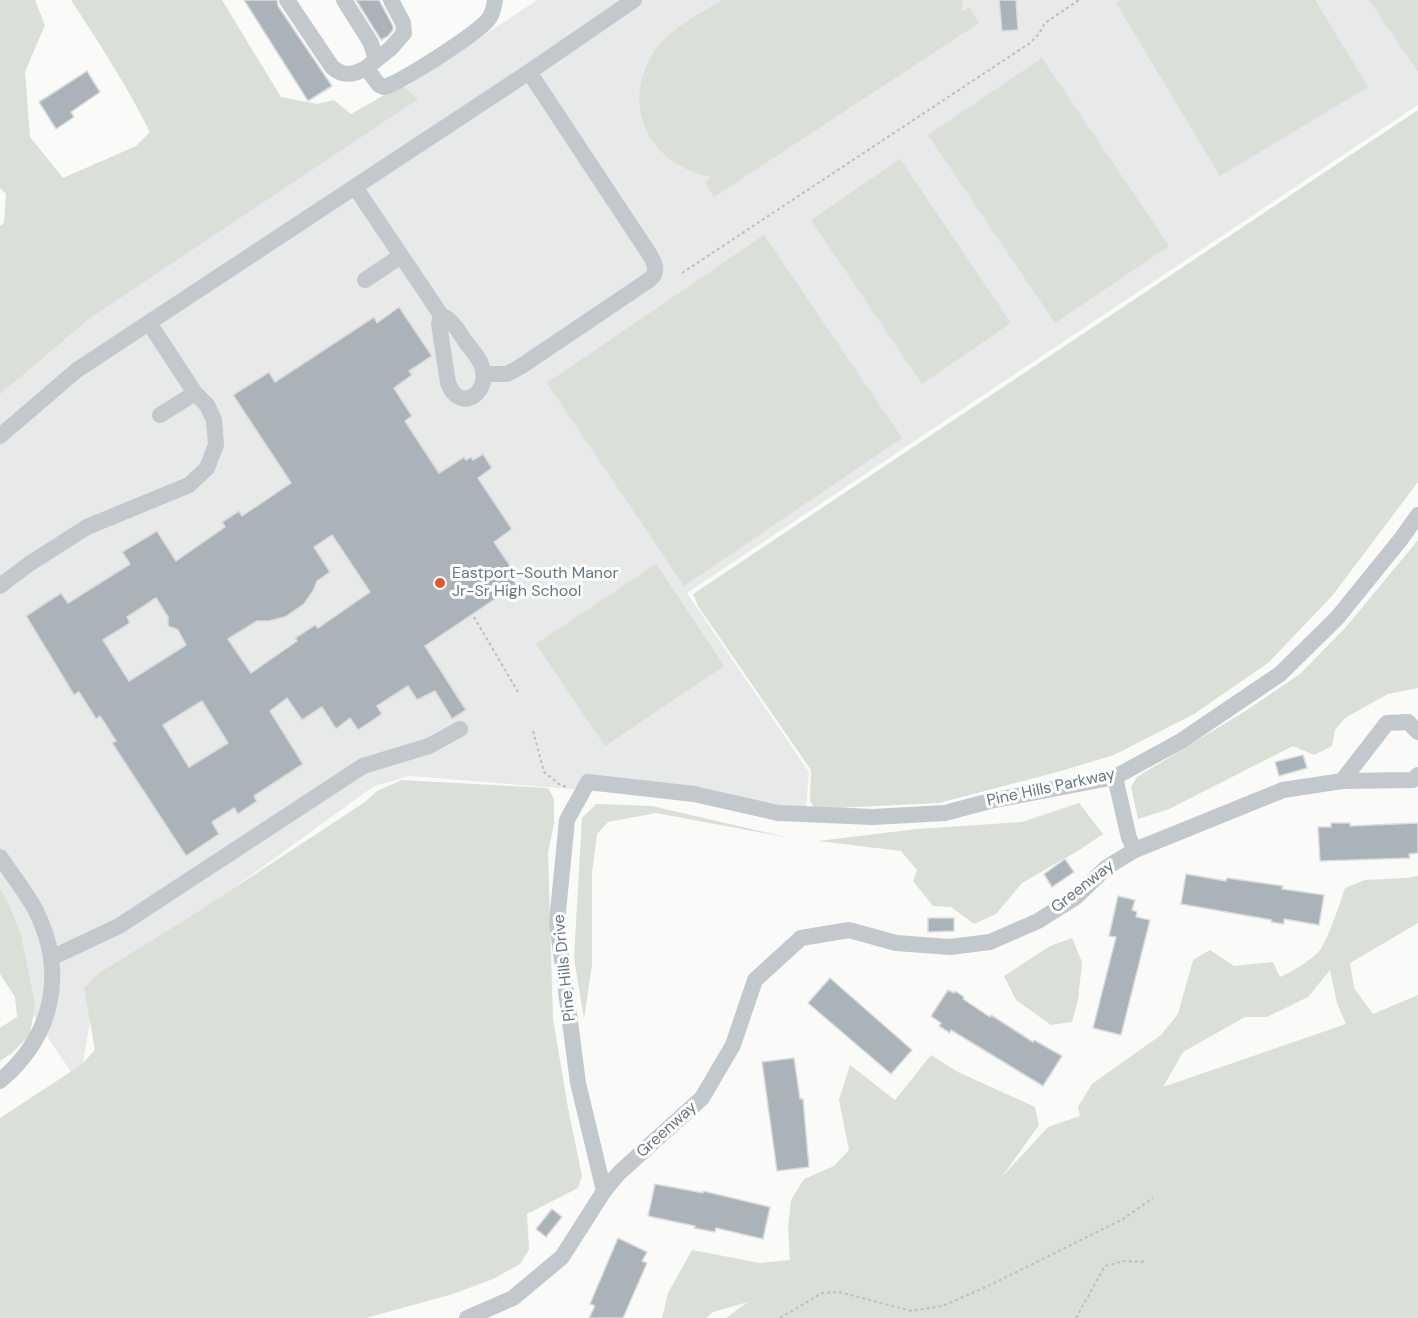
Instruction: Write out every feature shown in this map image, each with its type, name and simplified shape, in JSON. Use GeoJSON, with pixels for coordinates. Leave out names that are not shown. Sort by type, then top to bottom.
{"type":"FeatureCollection","features":[{"type":"Feature","properties":{"kind":"street"},"geometry":{"type":"LineString","coordinates":[[287,0],[332,67],[338,72],[350,75],[371,64],[404,33],[403,23],[391,0]]}},
{"type":"Feature","properties":{"kind":"street"},"geometry":{"type":"LineString","coordinates":[[344,0],[371,43],[371,64],[379,85],[384,87],[396,82],[487,21],[491,16],[495,0]]}},
{"type":"Feature","properties":{"kind":"street"},"geometry":{"type":"LineString","coordinates":[[0,436],[77,370],[356,187],[634,0]]}},
{"type":"Feature","properties":{"kind":"street"},"geometry":{"type":"LineString","coordinates":[[483,374],[507,374],[520,367],[653,277],[655,264],[529,72]]}},
{"type":"Feature","properties":{"kind":"street"},"geometry":{"type":"LineString","coordinates":[[356,187],[441,315],[451,320],[482,365],[482,388],[476,396],[468,399],[460,398],[451,391],[439,324],[441,315]]}},
{"type":"Feature","properties":{"kind":"street"},"geometry":{"type":"LineString","coordinates":[[365,280],[401,256]]}},
{"type":"Feature","properties":{"kind":"street"},"geometry":{"type":"LineString","coordinates":[[0,586],[29,564],[87,527],[189,485],[201,475],[212,457],[216,445],[216,433],[214,420],[207,405],[195,393],[148,323]]}},
{"type":"Feature","properties":{"kind":"street"},"geometry":{"type":"LineString","coordinates":[[159,416],[195,393]]}},
{"type":"Feature","properties":{"kind":"street","name":"Pine Hills Parkway"},"geometry":{"type":"LineString","coordinates":[[581,794],[588,782],[694,794],[778,813],[873,817],[945,813],[990,801],[1115,777],[1181,741],[1280,674],[1337,618],[1418,515]]}},
{"type":"Feature","properties":{"kind":"street"},"geometry":{"type":"LineString","coordinates":[[1342,781],[1387,723],[1408,722],[1418,732]]}},
{"type":"Feature","properties":{"kind":"street"},"geometry":{"type":"LineString","coordinates":[[51,958],[119,926],[363,766],[429,746],[460,729]]}},
{"type":"Feature","properties":{"kind":"street","name":"Greenway"},"geometry":{"type":"LineString","coordinates":[[467,1318],[513,1298],[562,1257],[604,1191],[619,1173],[702,1098],[733,1045],[755,980],[801,938],[849,930],[896,943],[950,947],[990,942],[1047,915],[1076,897],[1107,867],[1135,850],[1283,790],[1342,781],[1413,780],[1418,775]]}},
{"type":"Feature","properties":{"kind":"street"},"geometry":{"type":"LineString","coordinates":[[1115,777],[1129,838],[1135,850]]}},
{"type":"Feature","properties":{"kind":"street","name":"Pine Hills Drive"},"geometry":{"type":"LineString","coordinates":[[581,794],[567,820],[557,922],[578,1083],[604,1191]]}},
{"type":"Feature","properties":{"kind":"street"},"geometry":{"type":"LineString","coordinates":[[0,857],[35,909],[49,944],[51,958],[51,999],[47,1017],[31,1048],[0,1081]]}},
{"type":"Feature","properties":{"kind":"path"},"geometry":{"type":"LineString","coordinates":[[682,273],[1030,43],[1045,23],[1079,0]]}},
{"type":"Feature","properties":{"kind":"path"},"geometry":{"type":"LineString","coordinates":[[474,617],[518,692]]}},
{"type":"Feature","properties":{"kind":"path"},"geometry":{"type":"LineString","coordinates":[[533,730],[544,772],[559,784],[581,794]]}},
{"type":"Feature","properties":{"kind":"path"},"geometry":{"type":"LineString","coordinates":[[780,1318],[822,1293],[839,1292],[912,1311],[942,1306],[986,1287],[1123,1219],[1153,1198]]}},
{"type":"Feature","properties":{"kind":"path"},"geometry":{"type":"LineString","coordinates":[[1076,1318],[1105,1266],[1124,1261],[1147,1262]]}},
{"type":"Feature","properties":{"kind":"shaded area"},"geometry":{"type":"Polygon","coordinates":[[[0,0],[35,0],[45,25],[25,72],[30,137],[63,178],[136,146],[150,132],[122,81],[71,0],[222,0],[281,97],[317,104],[334,100],[351,114],[402,85],[418,99],[90,318],[0,394],[0,226],[4,223],[6,194],[0,188],[0,0]]]}},
{"type":"Feature","properties":{"kind":"shaded area"},"geometry":{"type":"Polygon","coordinates":[[[537,0],[1374,0],[1418,66],[1418,105],[687,593],[809,772],[806,808],[410,776],[374,786],[96,988],[79,1084],[0,966],[0,357],[537,0]]]}},
{"type":"Feature","properties":{"kind":"shaded area"},"geometry":{"type":"Polygon","coordinates":[[[722,0],[963,0],[961,12],[969,7],[979,23],[714,197],[705,182],[712,177],[690,171],[671,160],[657,146],[646,130],[640,111],[640,91],[645,70],[662,41],[686,22],[722,0]]]}},
{"type":"Feature","properties":{"kind":"shaded area"},"geometry":{"type":"Polygon","coordinates":[[[1120,0],[1315,0],[1368,87],[1220,176],[1116,3],[1120,0]]]}},
{"type":"Feature","properties":{"kind":"shaded area"},"geometry":{"type":"Polygon","coordinates":[[[1369,0],[1418,0],[1418,72],[1369,0]]]}},
{"type":"Feature","properties":{"kind":"shaded area"},"geometry":{"type":"Polygon","coordinates":[[[1042,58],[1169,246],[1055,323],[928,135],[1042,58]]]}},
{"type":"Feature","properties":{"kind":"shaded area"},"geometry":{"type":"Polygon","coordinates":[[[1418,110],[1418,482],[1332,596],[1268,663],[1194,714],[1114,755],[939,803],[815,809],[810,801],[811,770],[698,606],[693,594],[1418,110]]]}},
{"type":"Feature","properties":{"kind":"shaded area"},"geometry":{"type":"Polygon","coordinates":[[[900,159],[1011,323],[922,384],[811,220],[900,159]]]}},
{"type":"Feature","properties":{"kind":"shaded area"},"geometry":{"type":"Polygon","coordinates":[[[764,235],[902,438],[684,586],[547,383],[764,235]]]}},
{"type":"Feature","properties":{"kind":"shaded area"},"geometry":{"type":"Polygon","coordinates":[[[1418,540],[1418,688],[1388,694],[1345,718],[1335,730],[1332,746],[1314,755],[1293,746],[1169,809],[1138,819],[1131,787],[1137,777],[1247,710],[1300,674],[1346,627],[1418,540]]]}},
{"type":"Feature","properties":{"kind":"shaded area"},"geometry":{"type":"Polygon","coordinates":[[[656,564],[724,666],[605,746],[536,644],[656,564]]]}},
{"type":"Feature","properties":{"kind":"shaded area"},"geometry":{"type":"Polygon","coordinates":[[[402,780],[548,788],[554,799],[554,823],[548,853],[553,1019],[582,1176],[578,1188],[527,1214],[529,1249],[520,1264],[493,1279],[453,1294],[366,1318],[0,1318],[0,1118],[81,1065],[95,1050],[84,988],[99,973],[193,915],[365,802],[377,791],[402,780]]]}},
{"type":"Feature","properties":{"kind":"shaded area"},"geometry":{"type":"Polygon","coordinates":[[[1079,803],[1103,834],[1022,883],[996,914],[974,924],[951,907],[933,906],[913,881],[917,870],[901,851],[818,841],[917,829],[1022,822],[1079,803]]]}},
{"type":"Feature","properties":{"kind":"shaded area"},"geometry":{"type":"Polygon","coordinates":[[[596,804],[652,806],[790,838],[656,813],[608,822],[597,834],[592,873],[592,965],[584,1019],[574,958],[582,818],[596,804]]]}},
{"type":"Feature","properties":{"kind":"shaded area"},"geometry":{"type":"Polygon","coordinates":[[[1418,876],[1418,923],[1350,963],[1354,988],[1373,1014],[1418,995],[1418,1318],[726,1318],[748,1302],[713,1312],[706,1318],[662,1318],[668,1293],[692,1250],[760,1263],[790,1260],[788,1229],[791,1200],[804,1179],[834,1166],[849,1150],[839,1100],[850,1065],[895,1100],[931,1055],[958,1072],[1035,1107],[1039,1125],[1001,1178],[1048,1127],[1080,1116],[1078,1107],[1092,1084],[1161,1035],[1178,1014],[1193,960],[1210,950],[1234,966],[1273,962],[1280,977],[1302,965],[1320,950],[1331,929],[1345,888],[1365,880],[1418,876]],[[1330,970],[1308,997],[1267,1017],[1245,1017],[1183,1052],[1163,1087],[1346,1024],[1337,1003],[1330,970]]]}},
{"type":"Feature","properties":{"kind":"shaded area"},"geometry":{"type":"Polygon","coordinates":[[[0,890],[6,898],[21,935],[35,1004],[30,1035],[12,1053],[0,1061],[0,1028],[17,1017],[15,997],[0,974],[0,890]]]}},
{"type":"Feature","properties":{"kind":"shaded area"},"geometry":{"type":"Polygon","coordinates":[[[1072,938],[1082,962],[1078,1000],[1072,1022],[1051,1025],[1016,1000],[1004,976],[1050,946],[1072,938]]]}},
{"type":"Feature","properties":{"kind":"building"},"geometry":{"type":"Polygon","coordinates":[[[244,0],[277,0],[278,6],[332,86],[308,101],[244,0]]]}},
{"type":"Feature","properties":{"kind":"building"},"geometry":{"type":"Polygon","coordinates":[[[356,0],[379,0],[393,26],[388,36],[381,40],[356,0]]]}},
{"type":"Feature","properties":{"kind":"building"},"geometry":{"type":"Polygon","coordinates":[[[999,0],[1016,0],[1018,30],[1002,31],[999,0]]]}},
{"type":"Feature","properties":{"kind":"building"},"geometry":{"type":"Polygon","coordinates":[[[87,71],[100,92],[71,112],[74,117],[56,129],[39,102],[87,71]]]}},
{"type":"Feature","properties":{"kind":"building","name":"Eastport-South Manor Jr-Sr High School"},"geometry":{"type":"Polygon","coordinates":[[[399,307],[432,356],[409,371],[412,375],[394,388],[412,416],[405,421],[439,473],[464,457],[466,460],[471,457],[473,460],[483,454],[492,468],[478,478],[512,529],[494,542],[513,570],[511,572],[514,577],[512,578],[516,585],[425,646],[466,710],[452,719],[435,691],[417,700],[408,686],[377,706],[382,714],[358,730],[350,718],[336,729],[322,707],[302,720],[287,698],[270,711],[303,764],[254,796],[257,801],[238,814],[234,808],[212,822],[219,834],[186,856],[112,743],[116,741],[100,716],[96,719],[79,692],[74,695],[26,616],[61,593],[68,603],[130,564],[122,552],[157,531],[176,561],[225,527],[222,522],[239,511],[242,516],[291,483],[233,395],[269,372],[275,382],[374,317],[377,323],[399,307]],[[332,535],[314,547],[330,572],[317,581],[304,604],[285,617],[257,621],[228,639],[251,673],[297,641],[295,638],[315,625],[318,628],[370,592],[332,535]],[[156,598],[127,617],[130,623],[103,640],[129,681],[186,645],[178,630],[168,626],[168,617],[156,598]],[[202,701],[163,725],[189,767],[228,743],[202,701]]]}},
{"type":"Feature","properties":{"kind":"building"},"geometry":{"type":"Polygon","coordinates":[[[1303,755],[1307,768],[1279,776],[1275,762],[1303,755]]]}},
{"type":"Feature","properties":{"kind":"building"},"geometry":{"type":"Polygon","coordinates":[[[1331,823],[1350,823],[1350,826],[1418,823],[1418,853],[1409,854],[1410,858],[1320,861],[1318,827],[1331,827],[1331,823]]]}},
{"type":"Feature","properties":{"kind":"building"},"geometry":{"type":"Polygon","coordinates":[[[1065,859],[1074,872],[1052,887],[1044,874],[1065,859]]]}},
{"type":"Feature","properties":{"kind":"building"},"geometry":{"type":"Polygon","coordinates":[[[1186,874],[1226,881],[1227,878],[1283,886],[1282,889],[1324,895],[1319,925],[1284,919],[1284,924],[1181,904],[1186,874]]]}},
{"type":"Feature","properties":{"kind":"building"},"geometry":{"type":"Polygon","coordinates":[[[1118,896],[1135,900],[1132,910],[1137,912],[1136,917],[1150,920],[1121,1035],[1093,1028],[1116,937],[1109,936],[1118,896]]]}},
{"type":"Feature","properties":{"kind":"building"},"geometry":{"type":"Polygon","coordinates":[[[928,918],[954,918],[954,931],[928,932],[928,918]]]}},
{"type":"Feature","properties":{"kind":"building"},"geometry":{"type":"Polygon","coordinates":[[[830,978],[912,1050],[891,1074],[808,1003],[830,978]]]}},
{"type":"Feature","properties":{"kind":"building"},"geometry":{"type":"Polygon","coordinates":[[[948,990],[954,993],[955,991],[990,1017],[991,1015],[1033,1042],[1034,1040],[1062,1056],[1043,1086],[951,1030],[950,1033],[939,1026],[941,1023],[931,1016],[948,990]]]}},
{"type":"Feature","properties":{"kind":"building"},"geometry":{"type":"Polygon","coordinates":[[[794,1058],[800,1099],[803,1099],[809,1167],[777,1171],[762,1062],[794,1058]]]}},
{"type":"Feature","properties":{"kind":"building"},"geometry":{"type":"Polygon","coordinates":[[[655,1184],[703,1193],[703,1191],[770,1207],[763,1239],[716,1228],[715,1232],[694,1228],[695,1226],[648,1216],[655,1184]]]}},
{"type":"Feature","properties":{"kind":"building"},"geometry":{"type":"Polygon","coordinates":[[[552,1209],[562,1217],[546,1237],[536,1229],[552,1209]]]}},
{"type":"Feature","properties":{"kind":"building"},"geometry":{"type":"Polygon","coordinates":[[[618,1238],[647,1252],[642,1261],[647,1263],[623,1318],[589,1318],[595,1306],[590,1304],[618,1238]]]}},
{"type":"Feature","properties":{"kind":"place","name":"Eastport-South Manor Jr-Sr High School"},"geometry":{"type":"Point","coordinates":[440,583]}}]}
